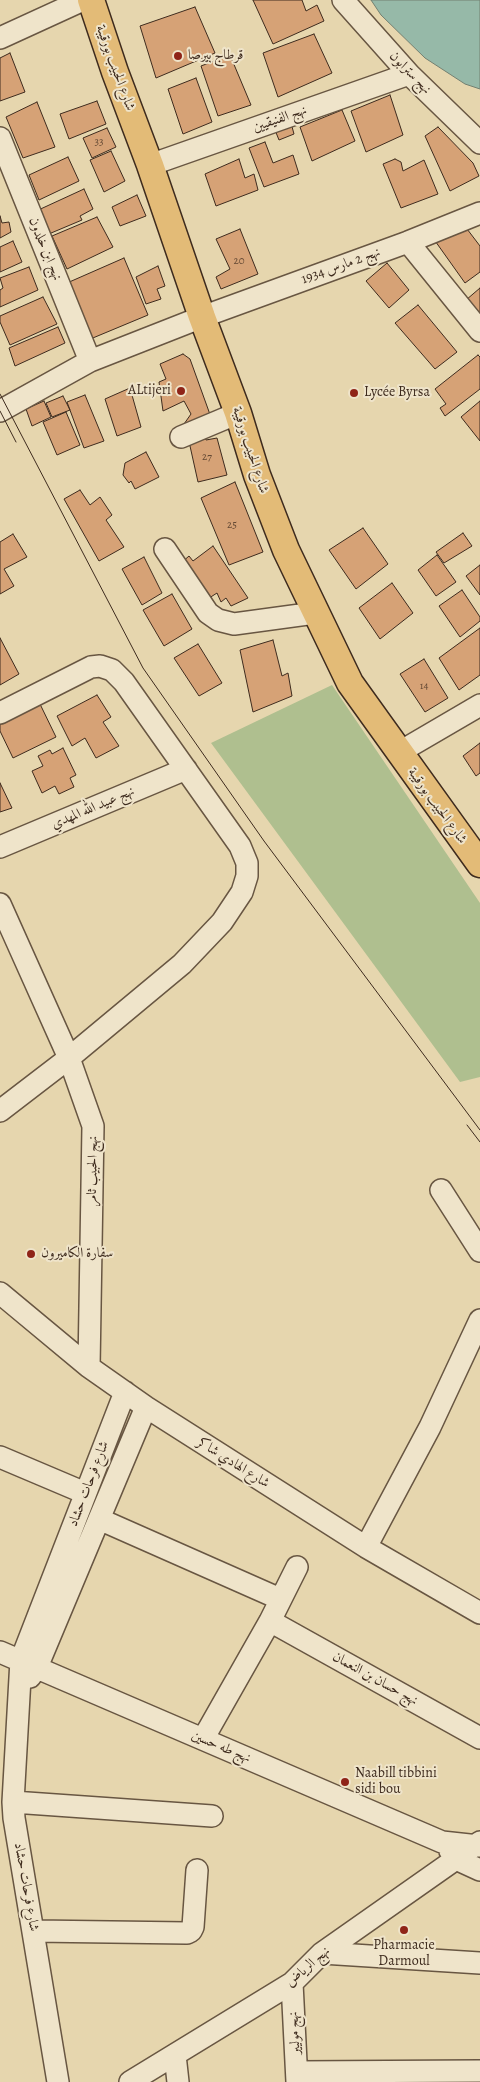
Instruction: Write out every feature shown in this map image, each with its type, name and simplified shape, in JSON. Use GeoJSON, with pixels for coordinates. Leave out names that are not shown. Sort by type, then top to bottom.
{"type":"FeatureCollection","features":[{"type":"Feature","properties":{"kind":"main road","name":"شارع الحبيب بورقيبة"},"geometry":{"type":"LineString","coordinates":[[91,0],[202,317],[238,413],[263,491],[286,550],[350,683],[398,753],[480,864]]}},
{"type":"Feature","properties":{"kind":"street"},"geometry":{"type":"LineString","coordinates":[[0,38],[83,0]]}},
{"type":"Feature","properties":{"kind":"street","name":"نهج سترابون"},"geometry":{"type":"LineString","coordinates":[[343,0],[410,74],[480,143]]}},
{"type":"Feature","properties":{"kind":"street","name":"نهج الفنيقيين"},"geometry":{"type":"LineString","coordinates":[[150,165],[410,74]]}},
{"type":"Feature","properties":{"kind":"street","name":"نهج ابن خلدون"},"geometry":{"type":"LineString","coordinates":[[0,138],[90,361]]}},
{"type":"Feature","properties":{"kind":"street","name":"نهج 2 مارس 1934"},"geometry":{"type":"LineString","coordinates":[[0,411],[90,361],[202,317],[408,242],[480,213]]}},
{"type":"Feature","properties":{"kind":"street"},"geometry":{"type":"LineString","coordinates":[[408,242],[480,331]]}},
{"type":"Feature","properties":{"kind":"street"},"geometry":{"type":"LineString","coordinates":[[181,437],[238,413]]}},
{"type":"Feature","properties":{"kind":"street"},"geometry":{"type":"LineString","coordinates":[[165,549],[208,612],[218,620],[234,624],[315,613]]}},
{"type":"Feature","properties":{"kind":"street"},"geometry":{"type":"LineString","coordinates":[[0,712],[91,667],[100,666],[106,668],[124,682],[240,846],[247,862],[247,876],[242,892],[222,922],[182,964],[69,1058],[0,1111]]}},
{"type":"Feature","properties":{"kind":"street"},"geometry":{"type":"LineString","coordinates":[[398,753],[480,705]]}},
{"type":"Feature","properties":{"kind":"street","name":"نهج عبيد الله المهدي"},"geometry":{"type":"LineString","coordinates":[[0,848],[186,769]]}},
{"type":"Feature","properties":{"kind":"street","name":"نهج الحبيب ثامر"},"geometry":{"type":"LineString","coordinates":[[0,904],[69,1058],[94,1126],[90,1367]]}},
{"type":"Feature","properties":{"kind":"street"},"geometry":{"type":"LineString","coordinates":[[441,1190],[480,1251]]}},
{"type":"Feature","properties":{"kind":"street","name":"شارع الهادي شاكر"},"geometry":{"type":"LineString","coordinates":[[0,1293],[90,1367],[146,1407],[366,1547],[480,1613]]}},
{"type":"Feature","properties":{"kind":"street"},"geometry":{"type":"LineString","coordinates":[[366,1547],[430,1428],[480,1320]]}},
{"type":"Feature","properties":{"kind":"street","name":"شارع فرحات حشاد"},"geometry":{"type":"LineString","coordinates":[[58,2082],[34,1931],[9,1813],[19,1690],[86,1493],[125,1392]]}},
{"type":"Feature","properties":{"kind":"street","name":"شارع فرحات حشاد"},"geometry":{"type":"LineString","coordinates":[[29,1664],[99,1519],[146,1407]]}},
{"type":"Feature","properties":{"kind":"street"},"geometry":{"type":"LineString","coordinates":[[0,1456],[86,1493]]}},
{"type":"Feature","properties":{"kind":"street"},"geometry":{"type":"LineString","coordinates":[[99,1519],[280,1599]]}},
{"type":"Feature","properties":{"kind":"street"},"geometry":{"type":"LineString","coordinates":[[203,1739],[270,1621],[297,1567]]}},
{"type":"Feature","properties":{"kind":"street","name":"نهج حسان بن النعمان"},"geometry":{"type":"LineString","coordinates":[[270,1621],[480,1738]]}},
{"type":"Feature","properties":{"kind":"street","name":"نهج طه حسين"},"geometry":{"type":"LineString","coordinates":[[0,1652],[442,1842],[479,1844]]}},
{"type":"Feature","properties":{"kind":"street"},"geometry":{"type":"LineString","coordinates":[[9,1813],[212,1816]]}},
{"type":"Feature","properties":{"kind":"street","name":"نهج طه حسين"},"geometry":{"type":"LineString","coordinates":[[442,1842],[456,1859],[480,1870]]}},
{"type":"Feature","properties":{"kind":"street","name":"نهج الرياض"},"geometry":{"type":"LineString","coordinates":[[130,2082],[292,1983],[322,1953],[479,1844]]}},
{"type":"Feature","properties":{"kind":"street"},"geometry":{"type":"LineString","coordinates":[[34,1931],[187,1933],[193,1927],[197,1870]]}},
{"type":"Feature","properties":{"kind":"street"},"geometry":{"type":"LineString","coordinates":[[322,1953],[480,1963]]}},
{"type":"Feature","properties":{"kind":"street","name":"نهج موليير"},"geometry":{"type":"LineString","coordinates":[[292,1983],[297,2077]]}},
{"type":"Feature","properties":{"kind":"street"},"geometry":{"type":"LineString","coordinates":[[175,2055],[178,2082]]}},
{"type":"Feature","properties":{"kind":"street"},"geometry":{"type":"LineString","coordinates":[[297,2077],[417,2077],[480,2071]]}},
{"type":"Feature","properties":{"kind":"shaded area"},"geometry":{"type":"Polygon","coordinates":[[[371,0],[480,0],[480,89],[465,84],[425,58],[381,15],[371,0]]]}},
{"type":"Feature","properties":{"kind":"shaded area"},"geometry":{"type":"Polygon","coordinates":[[[332,685],[480,903],[480,1077],[460,1082],[211,743],[332,685]]]}},
{"type":"Feature","properties":{"kind":"building"},"geometry":{"type":"Polygon","coordinates":[[[253,0],[302,0],[306,11],[317,5],[324,21],[273,44],[253,0]]]}},
{"type":"Feature","properties":{"kind":"building"},"geometry":{"type":"Polygon","coordinates":[[[195,7],[215,53],[156,78],[140,26],[195,7]]]}},
{"type":"Feature","properties":{"kind":"building"},"geometry":{"type":"Polygon","coordinates":[[[314,34],[332,73],[278,97],[263,53],[314,34]]]}},
{"type":"Feature","properties":{"kind":"building"},"geometry":{"type":"Polygon","coordinates":[[[10,53],[25,92],[0,101],[0,58],[10,53]]]}},
{"type":"Feature","properties":{"kind":"building"},"geometry":{"type":"Polygon","coordinates":[[[230,55],[251,105],[218,116],[201,66],[230,55]]]}},
{"type":"Feature","properties":{"kind":"building"},"geometry":{"type":"Polygon","coordinates":[[[196,78],[212,122],[183,134],[168,89],[196,78]]]}},
{"type":"Feature","properties":{"kind":"building"},"geometry":{"type":"Polygon","coordinates":[[[390,95],[403,135],[366,152],[351,111],[390,95]]]}},
{"type":"Feature","properties":{"kind":"building"},"geometry":{"type":"Polygon","coordinates":[[[97,101],[106,124],[69,139],[60,114],[97,101]]]}},
{"type":"Feature","properties":{"kind":"building"},"geometry":{"type":"Polygon","coordinates":[[[37,102],[55,147],[23,158],[6,117],[37,102]]]}},
{"type":"Feature","properties":{"kind":"building"},"geometry":{"type":"Polygon","coordinates":[[[342,110],[355,141],[312,161],[300,127],[342,110]]]}},
{"type":"Feature","properties":{"kind":"building"},"geometry":{"type":"Polygon","coordinates":[[[291,123],[294,134],[279,140],[275,130],[291,123]]]}},
{"type":"Feature","properties":{"kind":"building"},"geometry":{"type":"Polygon","coordinates":[[[438,127],[473,163],[479,176],[450,191],[425,136],[438,127]]]}},
{"type":"Feature","properties":{"kind":"building"},"geometry":{"type":"Polygon","coordinates":[[[107,128],[116,147],[92,158],[83,138],[107,128]]]}},
{"type":"Feature","properties":{"kind":"building"},"geometry":{"type":"Polygon","coordinates":[[[265,142],[273,163],[293,155],[299,174],[264,187],[249,148],[265,142]]]}},
{"type":"Feature","properties":{"kind":"building"},"geometry":{"type":"Polygon","coordinates":[[[111,151],[125,181],[104,192],[90,160],[111,151]]]}},
{"type":"Feature","properties":{"kind":"building"},"geometry":{"type":"Polygon","coordinates":[[[68,157],[79,181],[39,200],[29,175],[68,157]]]}},
{"type":"Feature","properties":{"kind":"building"},"geometry":{"type":"Polygon","coordinates":[[[239,159],[245,178],[254,174],[258,190],[216,206],[205,174],[239,159]]]}},
{"type":"Feature","properties":{"kind":"building"},"geometry":{"type":"Polygon","coordinates":[[[395,159],[401,162],[403,171],[424,160],[438,194],[401,208],[383,164],[395,159]]]}},
{"type":"Feature","properties":{"kind":"building"},"geometry":{"type":"Polygon","coordinates":[[[84,189],[93,209],[80,216],[82,220],[44,236],[34,212],[84,189]]]}},
{"type":"Feature","properties":{"kind":"building"},"geometry":{"type":"Polygon","coordinates":[[[137,195],[146,216],[120,226],[112,207],[137,195]]]}},
{"type":"Feature","properties":{"kind":"building"},"geometry":{"type":"Polygon","coordinates":[[[0,216],[2,223],[9,222],[11,232],[0,238],[0,216]]]}},
{"type":"Feature","properties":{"kind":"building"},"geometry":{"type":"Polygon","coordinates":[[[97,217],[113,247],[67,269],[52,236],[97,217]]]}},
{"type":"Feature","properties":{"kind":"building"},"geometry":{"type":"Polygon","coordinates":[[[464,225],[480,246],[480,272],[465,283],[433,238],[464,225]]]}},
{"type":"Feature","properties":{"kind":"building"},"geometry":{"type":"Polygon","coordinates":[[[240,229],[258,274],[221,289],[216,277],[230,269],[216,239],[240,229]]]}},
{"type":"Feature","properties":{"kind":"building"},"geometry":{"type":"Polygon","coordinates":[[[13,241],[22,262],[0,272],[0,247],[13,241]]]}},
{"type":"Feature","properties":{"kind":"building"},"geometry":{"type":"Polygon","coordinates":[[[124,258],[148,315],[88,340],[67,283],[124,258]]]}},
{"type":"Feature","properties":{"kind":"building"},"geometry":{"type":"Polygon","coordinates":[[[387,263],[409,290],[389,308],[366,281],[387,263]]]}},
{"type":"Feature","properties":{"kind":"building"},"geometry":{"type":"Polygon","coordinates":[[[158,266],[165,286],[157,289],[161,299],[146,304],[136,277],[158,266]]]}},
{"type":"Feature","properties":{"kind":"building"},"geometry":{"type":"Polygon","coordinates":[[[29,267],[38,290],[0,307],[0,290],[3,288],[0,278],[29,267]]]}},
{"type":"Feature","properties":{"kind":"building"},"geometry":{"type":"Polygon","coordinates":[[[480,288],[480,319],[466,300],[480,288]]]}},
{"type":"Feature","properties":{"kind":"building"},"geometry":{"type":"Polygon","coordinates":[[[43,297],[57,324],[10,345],[0,322],[0,316],[43,297]]]}},
{"type":"Feature","properties":{"kind":"building"},"geometry":{"type":"Polygon","coordinates":[[[418,305],[457,352],[435,369],[395,323],[418,305]]]}},
{"type":"Feature","properties":{"kind":"building"},"geometry":{"type":"Polygon","coordinates":[[[58,327],[65,343],[15,366],[9,348],[58,327]]]}},
{"type":"Feature","properties":{"kind":"building","name":"ALtijeri"},"geometry":{"type":"Polygon","coordinates":[[[183,354],[190,359],[212,420],[184,424],[191,414],[184,401],[163,411],[159,382],[166,379],[160,364],[183,354]]]}},
{"type":"Feature","properties":{"kind":"building"},"geometry":{"type":"Polygon","coordinates":[[[478,355],[480,357],[480,389],[445,416],[440,408],[446,404],[435,389],[478,355]]]}},
{"type":"Feature","properties":{"kind":"building"},"geometry":{"type":"Polygon","coordinates":[[[130,388],[141,427],[117,436],[105,399],[130,388]]]}},
{"type":"Feature","properties":{"kind":"building"},"geometry":{"type":"Polygon","coordinates":[[[85,395],[104,441],[84,448],[67,402],[85,395]]]}},
{"type":"Feature","properties":{"kind":"building"},"geometry":{"type":"Polygon","coordinates":[[[63,396],[70,410],[52,417],[46,403],[63,396]]]}},
{"type":"Feature","properties":{"kind":"building"},"geometry":{"type":"Polygon","coordinates":[[[44,401],[51,417],[32,426],[26,409],[44,401]]]}},
{"type":"Feature","properties":{"kind":"building"},"geometry":{"type":"Polygon","coordinates":[[[480,401],[480,441],[461,417],[480,401]]]}},
{"type":"Feature","properties":{"kind":"building"},"geometry":{"type":"Polygon","coordinates":[[[66,412],[80,445],[57,455],[43,422],[66,412]]]}},
{"type":"Feature","properties":{"kind":"building"},"geometry":{"type":"Polygon","coordinates":[[[203,432],[206,440],[217,438],[227,475],[198,482],[188,437],[203,432]]]}},
{"type":"Feature","properties":{"kind":"building"},"geometry":{"type":"Polygon","coordinates":[[[146,452],[159,477],[135,489],[131,481],[129,483],[123,475],[125,463],[146,452]]]}},
{"type":"Feature","properties":{"kind":"building"},"geometry":{"type":"Polygon","coordinates":[[[235,482],[263,552],[229,565],[201,498],[235,482]]]}},
{"type":"Feature","properties":{"kind":"building"},"geometry":{"type":"Polygon","coordinates":[[[80,490],[90,505],[100,497],[112,515],[106,520],[124,547],[99,561],[64,499],[80,490]]]}},
{"type":"Feature","properties":{"kind":"building"},"geometry":{"type":"Polygon","coordinates":[[[363,528],[388,564],[356,589],[329,550],[363,528]]]}},
{"type":"Feature","properties":{"kind":"building"},"geometry":{"type":"Polygon","coordinates":[[[463,533],[472,546],[444,563],[436,552],[463,533]]]}},
{"type":"Feature","properties":{"kind":"building"},"geometry":{"type":"Polygon","coordinates":[[[13,534],[27,557],[4,569],[14,586],[0,594],[0,542],[13,534]]]}},
{"type":"Feature","properties":{"kind":"building"},"geometry":{"type":"Polygon","coordinates":[[[213,546],[248,598],[231,606],[226,598],[221,602],[217,593],[206,600],[181,563],[189,556],[193,561],[213,546]]]}},
{"type":"Feature","properties":{"kind":"building"},"geometry":{"type":"Polygon","coordinates":[[[437,555],[456,582],[436,596],[418,570],[437,555]]]}},
{"type":"Feature","properties":{"kind":"building"},"geometry":{"type":"Polygon","coordinates":[[[144,557],[162,593],[142,605],[122,569],[144,557]]]}},
{"type":"Feature","properties":{"kind":"building"},"geometry":{"type":"Polygon","coordinates":[[[480,565],[480,595],[466,576],[480,565]]]}},
{"type":"Feature","properties":{"kind":"building"},"geometry":{"type":"Polygon","coordinates":[[[392,583],[413,613],[380,639],[359,608],[392,583]]]}},
{"type":"Feature","properties":{"kind":"building"},"geometry":{"type":"Polygon","coordinates":[[[462,590],[480,617],[480,621],[460,637],[439,606],[462,590]]]}},
{"type":"Feature","properties":{"kind":"building"},"geometry":{"type":"Polygon","coordinates":[[[172,594],[192,629],[164,646],[143,610],[172,594]]]}},
{"type":"Feature","properties":{"kind":"building"},"geometry":{"type":"Polygon","coordinates":[[[480,628],[480,675],[459,690],[439,658],[480,628]]]}},
{"type":"Feature","properties":{"kind":"building"},"geometry":{"type":"Polygon","coordinates":[[[0,638],[19,674],[0,685],[0,638]]]}},
{"type":"Feature","properties":{"kind":"building"},"geometry":{"type":"Polygon","coordinates":[[[273,640],[282,676],[288,673],[292,696],[253,712],[240,650],[273,640]]]}},
{"type":"Feature","properties":{"kind":"building"},"geometry":{"type":"Polygon","coordinates":[[[198,644],[222,683],[199,696],[174,658],[198,644]]]}},
{"type":"Feature","properties":{"kind":"building"},"geometry":{"type":"Polygon","coordinates":[[[424,659],[448,698],[425,712],[400,674],[424,659]]]}},
{"type":"Feature","properties":{"kind":"building"},"geometry":{"type":"Polygon","coordinates":[[[97,695],[111,717],[103,722],[119,746],[96,758],[85,738],[72,746],[57,716],[97,695]]]}},
{"type":"Feature","properties":{"kind":"building"},"geometry":{"type":"Polygon","coordinates":[[[39,702],[56,737],[13,758],[0,731],[0,722],[39,702]]]}},
{"type":"Feature","properties":{"kind":"building"},"geometry":{"type":"Polygon","coordinates":[[[480,743],[480,773],[476,776],[463,756],[480,743]]]}},
{"type":"Feature","properties":{"kind":"building"},"geometry":{"type":"Polygon","coordinates":[[[63,748],[76,775],[70,778],[74,787],[59,794],[55,786],[42,793],[32,771],[43,766],[38,756],[50,750],[52,754],[63,748]]]}},
{"type":"Feature","properties":{"kind":"building"},"geometry":{"type":"Polygon","coordinates":[[[0,783],[12,808],[0,812],[0,783]]]}},
{"type":"Feature","properties":{"kind":"tram line"},"geometry":{"type":"LineString","coordinates":[[0,394],[143,668],[264,841],[480,1130]]}},
{"type":"Feature","properties":{"kind":"tram line"},"geometry":{"type":"LineString","coordinates":[[0,411],[16,442]]}},
{"type":"Feature","properties":{"kind":"tram line"},"geometry":{"type":"LineString","coordinates":[[467,1125],[480,1142]]}},
{"type":"Feature","properties":{"kind":"place","name":"قرطاج بيرصا"},"geometry":{"type":"Point","coordinates":[178,56]}},
{"type":"Feature","properties":{"kind":"place","name":"ALtijeri"},"geometry":{"type":"Point","coordinates":[181,391]}},
{"type":"Feature","properties":{"kind":"place","name":"Lycée Byrsa"},"geometry":{"type":"Point","coordinates":[354,393]}},
{"type":"Feature","properties":{"kind":"place","name":"سفارة الكاميرون"},"geometry":{"type":"Point","coordinates":[31,1254]}},
{"type":"Feature","properties":{"kind":"place","name":"Naabill tibbini sidi bou"},"geometry":{"type":"Point","coordinates":[345,1782]}},
{"type":"Feature","properties":{"kind":"place","name":"Pharmacie Darmoul"},"geometry":{"type":"Point","coordinates":[404,1930]}}]}
